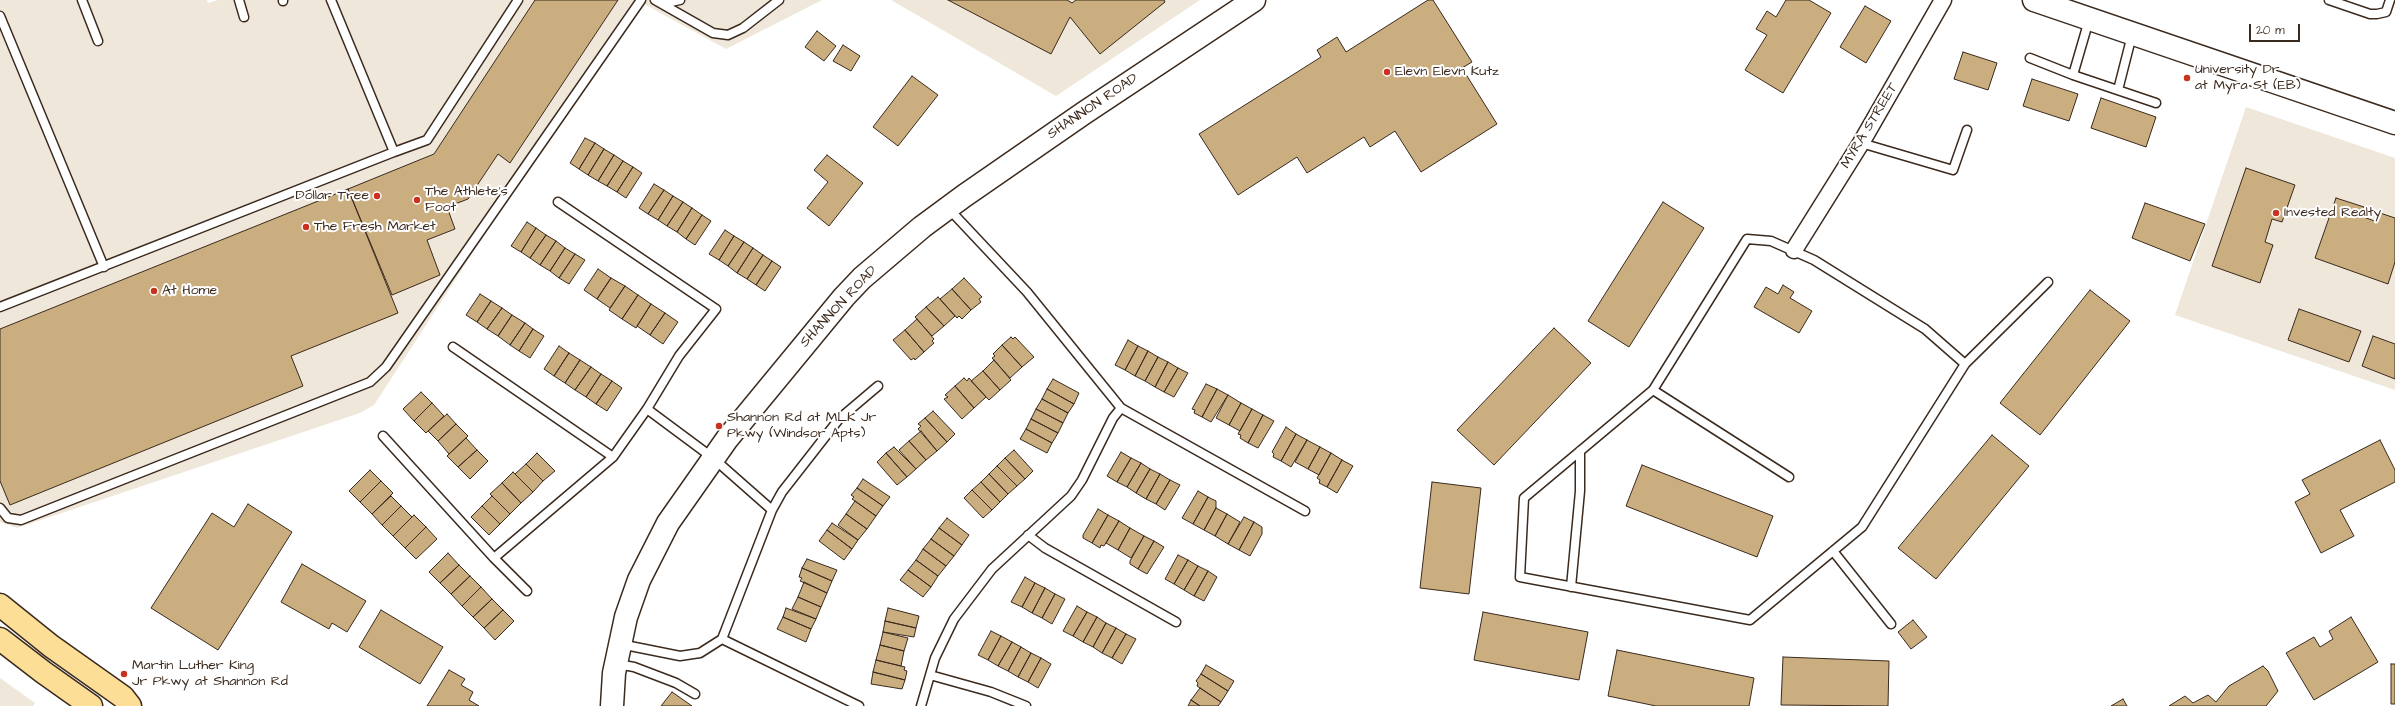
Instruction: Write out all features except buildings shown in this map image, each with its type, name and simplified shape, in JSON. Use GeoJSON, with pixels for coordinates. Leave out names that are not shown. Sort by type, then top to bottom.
{"type":"FeatureCollection","features":[{"type":"Feature","properties":{"kind":"main road"},"geometry":{"type":"LineString","coordinates":[[0,605],[52,646],[123,697],[130,706]]}},
{"type":"Feature","properties":{"kind":"main road"},"geometry":{"type":"LineString","coordinates":[[0,639],[42,672],[91,706]]}},
{"type":"Feature","properties":{"kind":"street","name":"SHANNON ROAD"},"geometry":{"type":"LineString","coordinates":[[612,706],[618,654],[637,588],[653,551],[668,523],[713,458],[778,375],[862,278],[948,208],[1084,112],[1254,0]]}},
{"type":"Feature","properties":{"kind":"street","name":"MYRA STREET"},"geometry":{"type":"LineString","coordinates":[[1794,250],[1861,143],[1943,0]]}},
{"type":"Feature","properties":{"kind":"street"},"geometry":{"type":"LineString","coordinates":[[2034,0],[2395,123]]}},
{"type":"Feature","properties":{"kind":"lane"},"geometry":{"type":"LineString","coordinates":[[82,0],[98,41]]}},
{"type":"Feature","properties":{"kind":"lane"},"geometry":{"type":"LineString","coordinates":[[239,0],[244,17]]}},
{"type":"Feature","properties":{"kind":"lane"},"geometry":{"type":"LineString","coordinates":[[331,0],[394,152]]}},
{"type":"Feature","properties":{"kind":"lane"},"geometry":{"type":"LineString","coordinates":[[0,307],[427,140],[518,0]]}},
{"type":"Feature","properties":{"kind":"lane"},"geometry":{"type":"LineString","coordinates":[[0,508],[8,518],[21,520],[370,382],[386,367],[641,0]]}},
{"type":"Feature","properties":{"kind":"lane"},"geometry":{"type":"LineString","coordinates":[[655,0],[713,33],[728,35],[743,28],[778,0]]}},
{"type":"Feature","properties":{"kind":"lane"},"geometry":{"type":"LineString","coordinates":[[662,4],[680,0]]}},
{"type":"Feature","properties":{"kind":"lane"},"geometry":{"type":"LineString","coordinates":[[2329,0],[2370,14],[2386,12],[2390,0]]}},
{"type":"Feature","properties":{"kind":"lane"},"geometry":{"type":"LineString","coordinates":[[0,16],[104,267]]}},
{"type":"Feature","properties":{"kind":"lane"},"geometry":{"type":"LineString","coordinates":[[2073,75],[2089,19]]}},
{"type":"Feature","properties":{"kind":"lane"},"geometry":{"type":"LineString","coordinates":[[2118,90],[2132,34]]}},
{"type":"Feature","properties":{"kind":"lane"},"geometry":{"type":"LineString","coordinates":[[2030,58],[2073,75],[2156,103]]}},
{"type":"Feature","properties":{"kind":"lane"},"geometry":{"type":"LineString","coordinates":[[1861,143],[1952,170],[1967,130]]}},
{"type":"Feature","properties":{"kind":"lane"},"geometry":{"type":"LineString","coordinates":[[494,558],[613,457],[647,409],[679,356],[716,309],[558,202]]}},
{"type":"Feature","properties":{"kind":"lane"},"geometry":{"type":"LineString","coordinates":[[948,208],[1027,292],[1121,408],[1305,511]]}},
{"type":"Feature","properties":{"kind":"lane"},"geometry":{"type":"LineString","coordinates":[[1965,364],[1925,329],[1794,250],[1771,241],[1747,239],[1653,390],[1524,498],[1520,577],[1750,620],[1862,528],[1965,364],[2048,282]]}},
{"type":"Feature","properties":{"kind":"lane"},"geometry":{"type":"LineString","coordinates":[[453,347],[613,457]]}},
{"type":"Feature","properties":{"kind":"lane"},"geometry":{"type":"LineString","coordinates":[[618,654],[680,656],[700,653],[722,639],[772,510],[782,492],[839,419],[878,386]]}},
{"type":"Feature","properties":{"kind":"lane"},"geometry":{"type":"LineString","coordinates":[[1653,390],[1789,477]]}},
{"type":"Feature","properties":{"kind":"lane"},"geometry":{"type":"LineString","coordinates":[[921,706],[935,658],[954,619],[992,568],[1071,496],[1082,480],[1113,418],[1121,408]]}},
{"type":"Feature","properties":{"kind":"lane"},"geometry":{"type":"LineString","coordinates":[[647,409],[713,458],[772,510]]}},
{"type":"Feature","properties":{"kind":"lane"},"geometry":{"type":"LineString","coordinates":[[383,436],[494,558],[527,591]]}},
{"type":"Feature","properties":{"kind":"lane"},"geometry":{"type":"LineString","coordinates":[[1571,587],[1580,491],[1580,451]]}},
{"type":"Feature","properties":{"kind":"lane"},"geometry":{"type":"LineString","coordinates":[[1028,535],[1045,548],[1176,622]]}},
{"type":"Feature","properties":{"kind":"lane"},"geometry":{"type":"LineString","coordinates":[[1833,551],[1891,624]]}},
{"type":"Feature","properties":{"kind":"lane"},"geometry":{"type":"LineString","coordinates":[[722,639],[859,706]]}},
{"type":"Feature","properties":{"kind":"lane"},"geometry":{"type":"LineString","coordinates":[[618,654],[641,670],[676,683],[695,694]]}},
{"type":"Feature","properties":{"kind":"lane"},"geometry":{"type":"LineString","coordinates":[[930,676],[991,692],[1026,706]]}},
{"type":"Feature","properties":{"kind":"shaded area"},"geometry":{"type":"Polygon","coordinates":[[[0,0],[207,0],[208,3],[218,0],[822,0],[726,49],[644,4],[507,200],[374,405],[360,413],[17,528],[0,522],[0,0]]]}},
{"type":"Feature","properties":{"kind":"shaded area"},"geometry":{"type":"Polygon","coordinates":[[[891,0],[1200,0],[1056,96],[891,0]]]}},
{"type":"Feature","properties":{"kind":"shaded area"},"geometry":{"type":"Polygon","coordinates":[[[2246,107],[2395,158],[2395,390],[2175,315],[2246,107]]]}},
{"type":"Feature","properties":{"kind":"shaded area"},"geometry":{"type":"Polygon","coordinates":[[[0,678],[35,703],[33,706],[0,706],[0,678]]]}},
{"type":"Feature","properties":{"kind":"place","name":"Elevn Elevn Kutz"},"geometry":{"type":"Point","coordinates":[1387,72]}},
{"type":"Feature","properties":{"kind":"place","name":"University Dr at Myra St (EB)"},"geometry":{"type":"Point","coordinates":[2187,78]}},
{"type":"Feature","properties":{"kind":"place","name":"Dollar Tree"},"geometry":{"type":"Point","coordinates":[377,196]}},
{"type":"Feature","properties":{"kind":"place","name":"The Athlete's Foot"},"geometry":{"type":"Point","coordinates":[417,200]}},
{"type":"Feature","properties":{"kind":"place","name":"Invested Realty"},"geometry":{"type":"Point","coordinates":[2276,213]}},
{"type":"Feature","properties":{"kind":"place","name":"The Fresh Market"},"geometry":{"type":"Point","coordinates":[306,227]}},
{"type":"Feature","properties":{"kind":"place","name":"At Home"},"geometry":{"type":"Point","coordinates":[154,291]}},
{"type":"Feature","properties":{"kind":"place","name":"Shannon Rd at MLK Jr Pkwy (Windsor Apts)"},"geometry":{"type":"Point","coordinates":[719,426]}},
{"type":"Feature","properties":{"kind":"place","name":"Martin Luther King Jr Pkwy at Shannon Rd"},"geometry":{"type":"Point","coordinates":[124,674]}}]}
